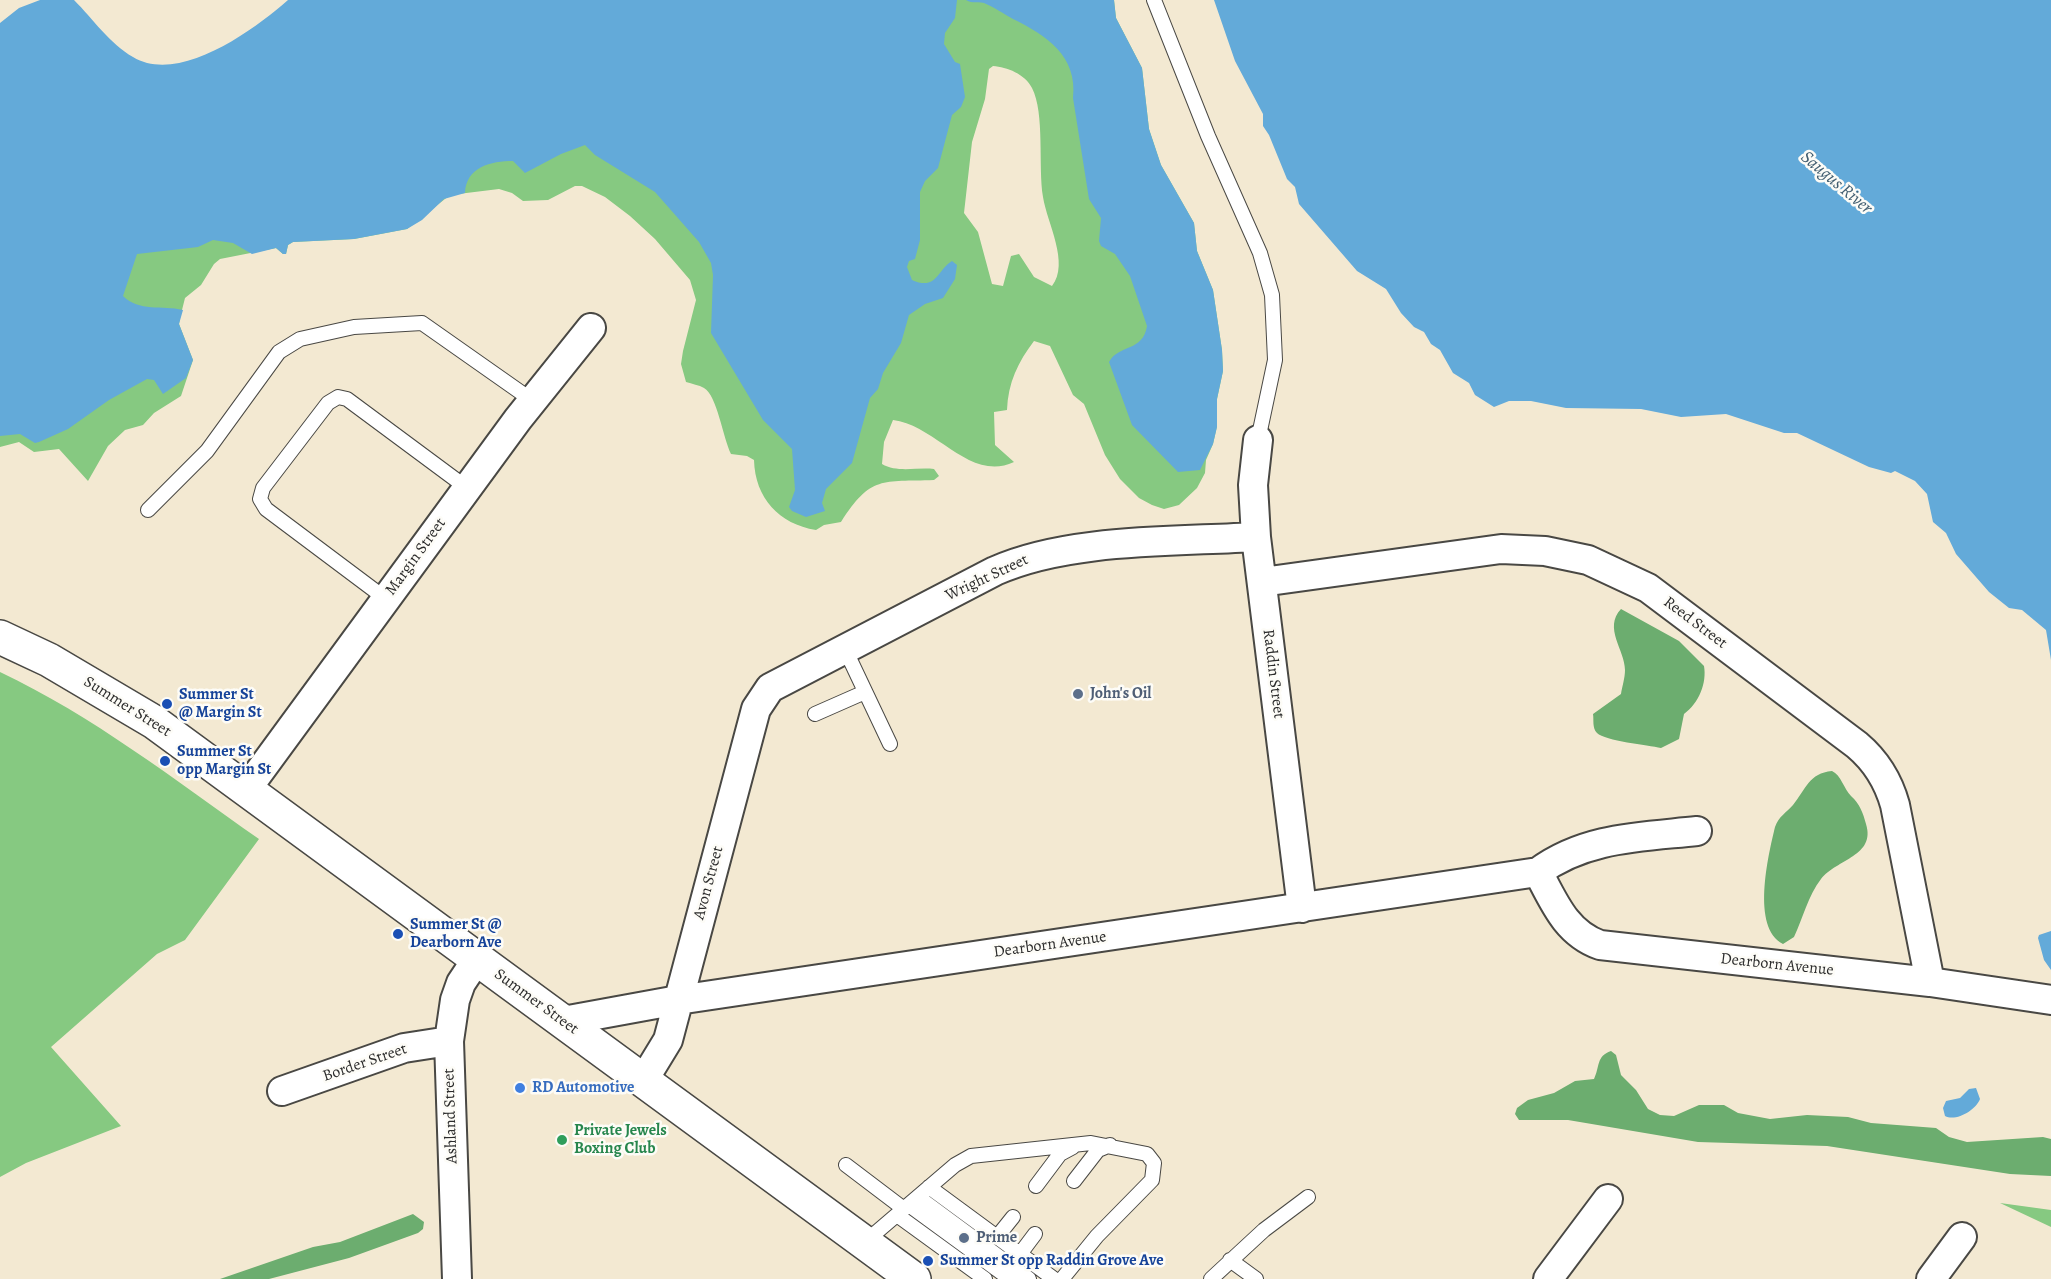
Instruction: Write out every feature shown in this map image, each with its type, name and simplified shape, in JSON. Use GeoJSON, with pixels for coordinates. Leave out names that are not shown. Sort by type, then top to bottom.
{"type":"FeatureCollection","features":[{"type":"Feature","properties":{"kind":"main road","name":"Summer Street"},"geometry":{"type":"LineString","coordinates":[[0,638],[49,660],[154,723],[914,1279]]}},
{"type":"Feature","properties":{"kind":"street","name":"Margin Street"},"geometry":{"type":"LineString","coordinates":[[246,790],[467,488],[591,328]]}},
{"type":"Feature","properties":{"kind":"street","name":"Raddin Street"},"geometry":{"type":"LineString","coordinates":[[1258,440],[1253,485],[1256,537],[1302,908]]}},
{"type":"Feature","properties":{"kind":"street","name":"Wright Street"},"geometry":{"type":"LineString","coordinates":[[774,686],[995,571],[1034,556],[1086,548],[1256,537]]}},
{"type":"Feature","properties":{"kind":"street","name":"Reed Street"},"geometry":{"type":"LineString","coordinates":[[1262,582],[1479,552],[1523,549],[1588,560],[1648,588],[1857,745],[1878,767],[1888,785],[1894,805],[1929,982]]}},
{"type":"Feature","properties":{"kind":"street","name":"Avon Street"},"geometry":{"type":"LineString","coordinates":[[644,1081],[666,1046],[757,705],[763,695],[774,686]]}},
{"type":"Feature","properties":{"kind":"street","name":"Dearborn Avenue"},"geometry":{"type":"LineString","coordinates":[[563,1021],[678,1000],[1538,872],[1560,857],[1594,844],[1697,831]]}},
{"type":"Feature","properties":{"kind":"street","name":"Dearborn Avenue"},"geometry":{"type":"LineString","coordinates":[[1538,872],[1571,928],[1581,936],[1600,945],[1929,982],[2051,1000]]}},
{"type":"Feature","properties":{"kind":"street","name":"Ashland Street"},"geometry":{"type":"LineString","coordinates":[[457,1279],[449,1041],[455,1000],[461,983],[477,958]]}},
{"type":"Feature","properties":{"kind":"street","name":"Border Street"},"geometry":{"type":"LineString","coordinates":[[282,1092],[404,1048],[449,1041]]}},
{"type":"Feature","properties":{"kind":"street"},"geometry":{"type":"LineString","coordinates":[[1548,1279],[1608,1199]]}},
{"type":"Feature","properties":{"kind":"street"},"geometry":{"type":"LineString","coordinates":[[1931,1279],[1962,1238]]}},
{"type":"Feature","properties":{"kind":"lane"},"geometry":{"type":"LineString","coordinates":[[1154,0],[1221,167],[1260,253],[1272,295],[1275,360],[1258,440]]}},
{"type":"Feature","properties":{"kind":"lane"},"geometry":{"type":"LineString","coordinates":[[148,510],[207,451],[279,352],[300,339],[361,326],[422,323],[533,401]]}},
{"type":"Feature","properties":{"kind":"lane"},"geometry":{"type":"LineString","coordinates":[[386,599],[266,509],[260,499],[263,488],[328,403],[341,397],[467,488]]}},
{"type":"Feature","properties":{"kind":"lane"},"geometry":{"type":"LineString","coordinates":[[845,649],[890,744]]}},
{"type":"Feature","properties":{"kind":"lane"},"geometry":{"type":"LineString","coordinates":[[815,714],[865,692]]}},
{"type":"Feature","properties":{"kind":"lane"},"geometry":{"type":"LineString","coordinates":[[865,1242],[956,1165],[971,1156],[1084,1144],[1112,1145],[1148,1154],[1154,1163],[1153,1178],[1097,1236],[1062,1279]]}},
{"type":"Feature","properties":{"kind":"lane"},"geometry":{"type":"LineString","coordinates":[[1036,1186],[1064,1151],[1084,1144]]}},
{"type":"Feature","properties":{"kind":"lane"},"geometry":{"type":"LineString","coordinates":[[1074,1181],[1098,1150],[1112,1145]]}},
{"type":"Feature","properties":{"kind":"lane"},"geometry":{"type":"LineString","coordinates":[[846,1165],[1010,1279]]}},
{"type":"Feature","properties":{"kind":"lane"},"geometry":{"type":"LineString","coordinates":[[929,1187],[1054,1279]]}},
{"type":"Feature","properties":{"kind":"lane"},"geometry":{"type":"LineString","coordinates":[[1211,1279],[1230,1260],[1308,1197]]}},
{"type":"Feature","properties":{"kind":"lane"},"geometry":{"type":"LineString","coordinates":[[907,1206],[985,1279]]}},
{"type":"Feature","properties":{"kind":"lane"},"geometry":{"type":"LineString","coordinates":[[907,1206],[1029,1279]]}},
{"type":"Feature","properties":{"kind":"lane"},"geometry":{"type":"LineString","coordinates":[[997,1237],[1013,1217]]}},
{"type":"Feature","properties":{"kind":"lane"},"geometry":{"type":"LineString","coordinates":[[1020,1254],[1035,1234]]}},
{"type":"Feature","properties":{"kind":"lane"},"geometry":{"type":"LineString","coordinates":[[1230,1260],[1256,1279]]}},
{"type":"Feature","properties":{"kind":"green space"},"geometry":{"type":"Polygon","coordinates":[[[719,0],[1114,0],[1116,18],[1142,68],[1149,129],[1161,165],[1194,223],[1197,251],[1213,290],[1223,371],[1217,399],[1217,426],[1206,460],[1205,473],[1197,488],[1179,505],[1164,509],[1139,498],[1120,479],[1105,455],[1084,404],[1073,395],[1050,346],[1034,341],[1015,373],[1009,391],[1007,410],[994,412],[995,445],[1014,462],[998,466],[983,465],[953,451],[909,424],[893,420],[884,442],[882,464],[901,469],[934,469],[939,476],[934,480],[879,484],[861,496],[841,522],[824,525],[816,530],[791,522],[780,515],[764,497],[755,474],[754,460],[747,456],[731,454],[709,392],[686,382],[681,364],[696,300],[690,280],[655,239],[630,216],[605,197],[582,186],[575,186],[548,200],[523,201],[512,193],[499,189],[450,195],[407,229],[354,239],[293,242],[288,245],[286,254],[276,248],[220,259],[214,264],[201,285],[185,298],[179,324],[193,360],[181,396],[154,413],[143,425],[125,430],[108,446],[88,481],[59,449],[34,452],[19,442],[0,447],[0,124],[719,0]],[[993,66],[989,69],[985,99],[972,142],[964,213],[978,232],[992,284],[1003,286],[1011,256],[1019,254],[1034,277],[1052,286],[1059,266],[1056,243],[1043,197],[1040,126],[1036,99],[1025,79],[1015,72],[993,66]]]}},
{"type":"Feature","properties":{"kind":"green space"},"geometry":{"type":"Polygon","coordinates":[[[1621,609],[1679,641],[1704,666],[1701,692],[1684,714],[1679,739],[1661,748],[1609,738],[1597,733],[1594,729],[1593,714],[1621,694],[1625,670],[1614,624],[1621,609]]]}},
{"type":"Feature","properties":{"kind":"green space"},"geometry":{"type":"Polygon","coordinates":[[[0,672],[68,708],[101,729],[259,839],[185,940],[157,954],[51,1047],[121,1126],[26,1163],[0,1177],[0,672]]]}},
{"type":"Feature","properties":{"kind":"green space"},"geometry":{"type":"Polygon","coordinates":[[[1832,771],[1861,809],[1868,835],[1860,850],[1821,879],[1809,900],[1794,937],[1783,944],[1773,936],[1767,923],[1765,908],[1766,873],[1775,827],[1813,778],[1824,772],[1832,771]]]}},
{"type":"Feature","properties":{"kind":"green space"},"geometry":{"type":"Polygon","coordinates":[[[1611,1051],[1616,1055],[1621,1075],[1636,1090],[1648,1109],[1660,1115],[1674,1116],[1699,1105],[1724,1105],[1738,1113],[1770,1119],[1807,1115],[1848,1117],[1871,1123],[1936,1128],[1949,1137],[1967,1142],[2043,1137],[2051,1139],[2051,1176],[2010,1174],[1827,1146],[1698,1142],[1568,1120],[1519,1120],[1515,1114],[1517,1108],[1528,1100],[1554,1093],[1575,1081],[1594,1079],[1601,1059],[1611,1051]]]}},
{"type":"Feature","properties":{"kind":"green space"},"geometry":{"type":"Polygon","coordinates":[[[2000,1203],[2051,1210],[2051,1227],[2000,1203]]]}},
{"type":"Feature","properties":{"kind":"green space"},"geometry":{"type":"Polygon","coordinates":[[[413,1214],[424,1222],[423,1229],[418,1233],[349,1258],[269,1279],[220,1279],[313,1247],[340,1242],[413,1214]]]}},
{"type":"Feature","properties":{"kind":"water"},"geometry":{"type":"Polygon","coordinates":[[[40,0],[74,0],[125,52],[151,64],[172,64],[193,59],[236,39],[288,0],[957,0],[955,18],[945,33],[944,44],[955,62],[960,64],[965,97],[961,107],[952,115],[938,168],[925,181],[920,192],[920,240],[915,259],[909,261],[907,267],[912,280],[927,283],[936,278],[952,261],[957,265],[955,279],[943,298],[925,304],[909,315],[901,343],[883,373],[878,389],[870,398],[852,463],[826,489],[822,503],[825,511],[806,517],[792,511],[789,507],[795,490],[792,449],[763,420],[711,333],[713,275],[711,263],[699,242],[655,192],[595,155],[585,145],[561,154],[525,173],[513,161],[496,162],[481,167],[470,177],[465,193],[444,199],[422,220],[407,229],[354,239],[293,242],[288,245],[286,254],[276,248],[252,254],[233,243],[213,240],[198,247],[137,254],[123,296],[143,306],[183,310],[179,324],[193,360],[186,378],[163,394],[154,380],[147,379],[109,400],[68,429],[39,442],[35,443],[20,434],[0,436],[0,23],[19,8],[40,0]]]}},
{"type":"Feature","properties":{"kind":"water"},"geometry":{"type":"Polygon","coordinates":[[[966,0],[1114,0],[1116,18],[1142,68],[1149,129],[1161,165],[1194,223],[1197,251],[1213,290],[1223,371],[1217,399],[1217,427],[1213,444],[1200,470],[1178,472],[1132,425],[1109,362],[1113,356],[1141,340],[1147,326],[1130,276],[1115,254],[1101,246],[1099,241],[1101,218],[1089,199],[1073,98],[1073,83],[1065,59],[1048,40],[1037,32],[982,2],[966,0]]]}},
{"type":"Feature","properties":{"kind":"water","name":"Saugus River"},"geometry":{"type":"Polygon","coordinates":[[[1214,0],[2051,0],[2051,660],[2046,630],[2022,610],[2009,608],[1989,592],[1956,554],[1946,533],[1933,522],[1927,494],[1915,481],[1895,471],[1891,473],[1869,467],[1797,433],[1784,433],[1726,414],[1681,417],[1641,409],[1566,408],[1531,401],[1509,401],[1494,407],[1475,395],[1469,383],[1453,373],[1440,350],[1431,344],[1424,332],[1414,327],[1401,313],[1386,289],[1357,271],[1299,204],[1295,187],[1287,179],[1263,126],[1263,114],[1235,61],[1214,0]]]}},
{"type":"Feature","properties":{"kind":"water"},"geometry":{"type":"Polygon","coordinates":[[[2051,931],[2051,970],[2044,960],[2038,938],[2039,935],[2051,931]]]}},
{"type":"Feature","properties":{"kind":"water"},"geometry":{"type":"Polygon","coordinates":[[[1976,1088],[1980,1099],[1974,1107],[1960,1116],[1945,1116],[1943,1108],[1946,1101],[1960,1098],[1969,1089],[1976,1088]]]}},
{"type":"Feature","properties":{"kind":"place","name":"John's Oil"},"geometry":{"type":"Point","coordinates":[1078,694]}},
{"type":"Feature","properties":{"kind":"place","name":"Summer St @ Margin St"},"geometry":{"type":"Point","coordinates":[167,704]}},
{"type":"Feature","properties":{"kind":"place","name":"Summer St opp Margin St"},"geometry":{"type":"Point","coordinates":[165,761]}},
{"type":"Feature","properties":{"kind":"place","name":"Summer St @ Dearborn Ave"},"geometry":{"type":"Point","coordinates":[398,934]}},
{"type":"Feature","properties":{"kind":"place","name":"RD Automotive"},"geometry":{"type":"Point","coordinates":[520,1088]}},
{"type":"Feature","properties":{"kind":"place","name":"Private Jewels Boxing Club"},"geometry":{"type":"Point","coordinates":[562,1140]}},
{"type":"Feature","properties":{"kind":"place","name":"Prime"},"geometry":{"type":"Point","coordinates":[964,1238]}},
{"type":"Feature","properties":{"kind":"place","name":"Summer St opp Raddin Grove Ave"},"geometry":{"type":"Point","coordinates":[928,1261]}}]}
